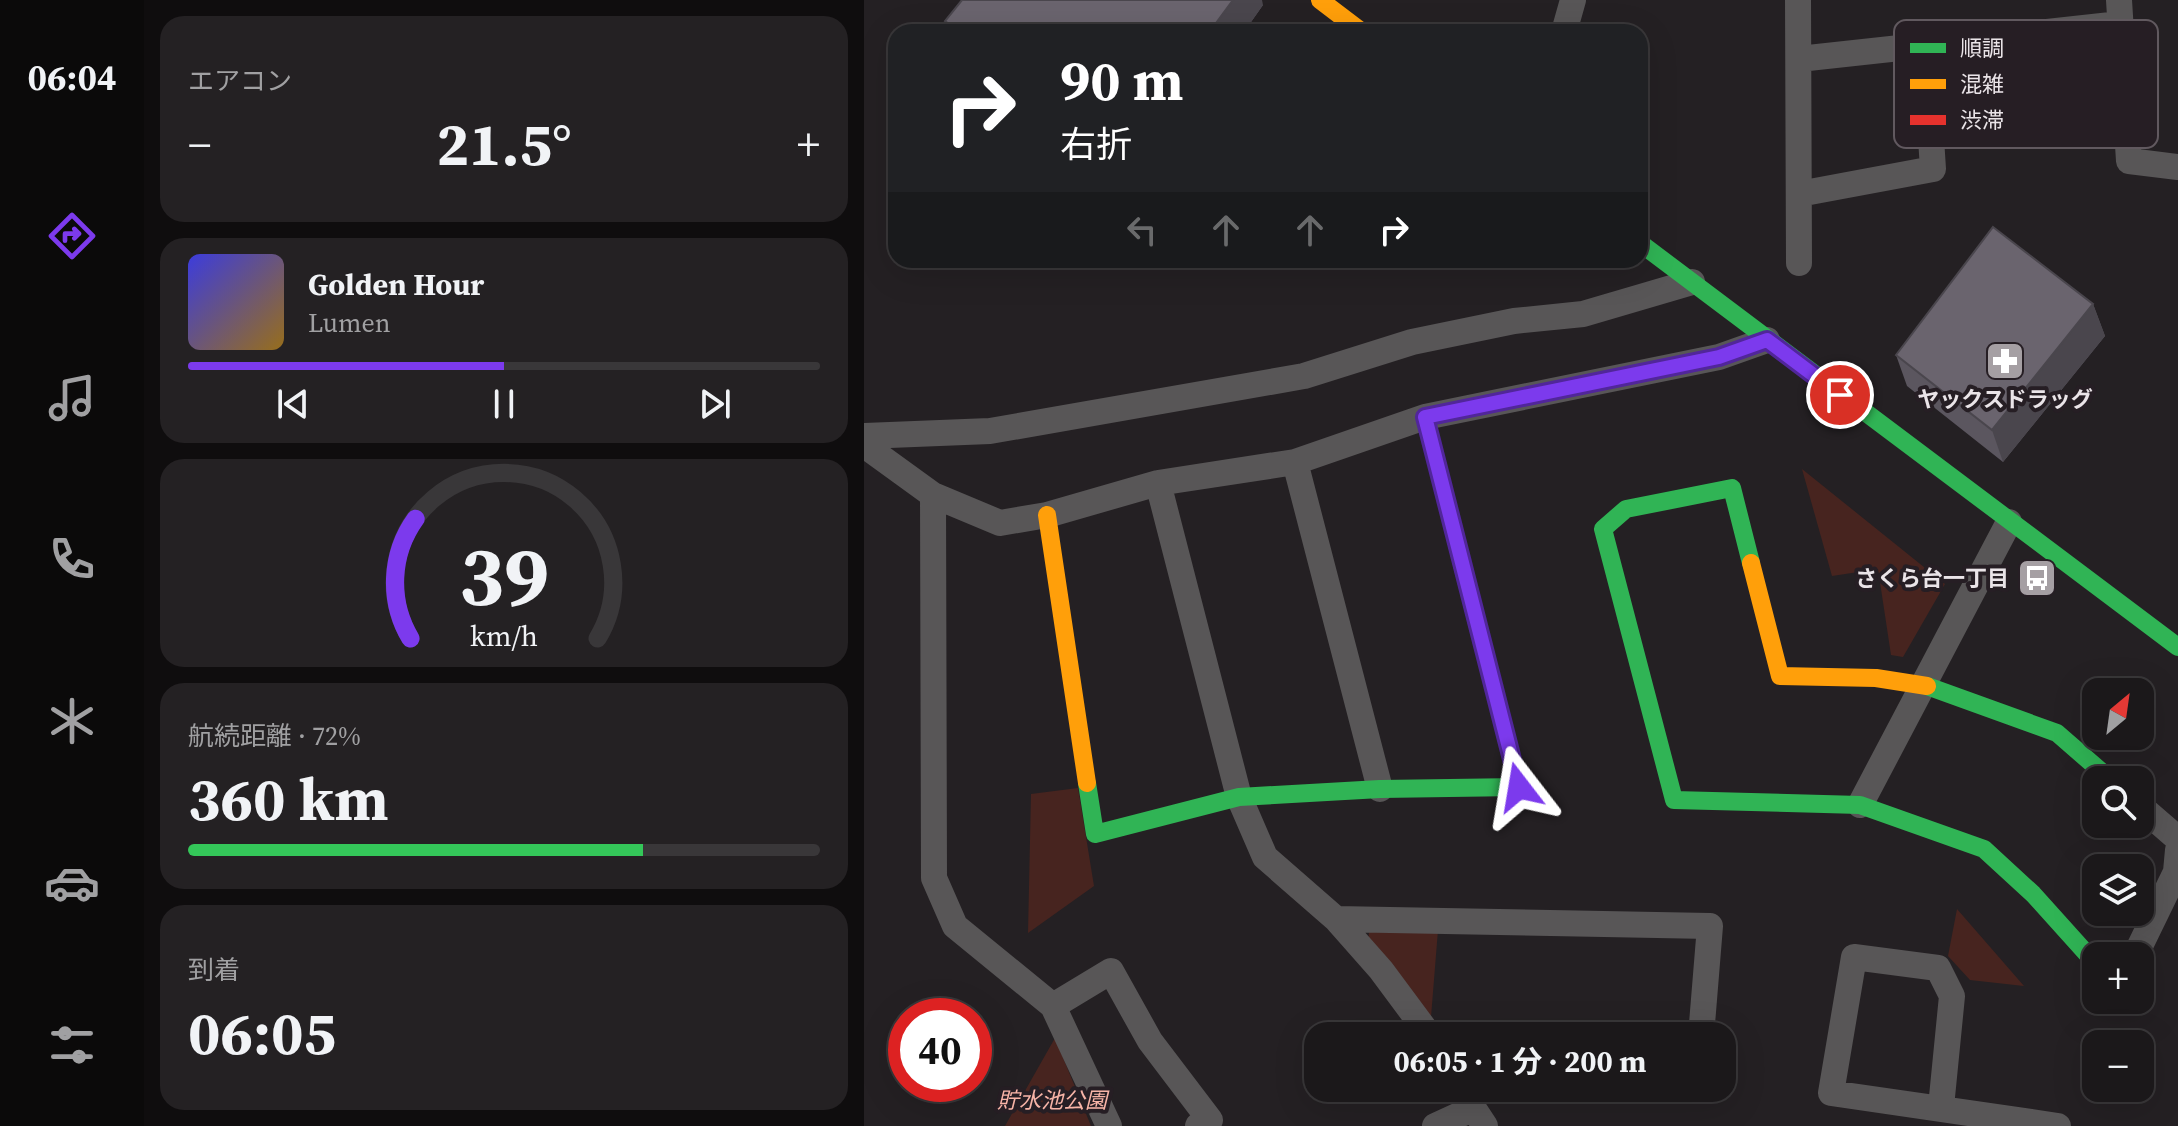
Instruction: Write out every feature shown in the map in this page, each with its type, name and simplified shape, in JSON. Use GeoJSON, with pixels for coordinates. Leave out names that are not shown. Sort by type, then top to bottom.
{"type":"FeatureCollection","features":[{"type":"Feature","properties":{"kind":"street"},"geometry":{"type":"LineString","coordinates":[[1320,0],[1352,24]]}},
{"type":"Feature","properties":{"kind":"street"},"geometry":{"type":"LineString","coordinates":[[1566,24],[1573,0]]}},
{"type":"Feature","properties":{"kind":"street"},"geometry":{"type":"LineString","coordinates":[[1798,0],[1799,263]]}},
{"type":"Feature","properties":{"kind":"street"},"geometry":{"type":"LineString","coordinates":[[2073,20],[2119,12]]}},
{"type":"Feature","properties":{"kind":"street"},"geometry":{"type":"LineString","coordinates":[[1799,59],[1894,49]]}},
{"type":"Feature","properties":{"kind":"street"},"geometry":{"type":"LineString","coordinates":[[1799,194],[1933,169],[1932,148]]}},
{"type":"Feature","properties":{"kind":"street"},"geometry":{"type":"LineString","coordinates":[[2128,148],[2129,161],[2178,167]]}},
{"type":"Feature","properties":{"kind":"street"},"geometry":{"type":"LineString","coordinates":[[1648,249],[2178,647]]}},
{"type":"Feature","properties":{"kind":"street"},"geometry":{"type":"LineString","coordinates":[[864,436],[990,431],[1304,376],[1412,342],[1514,321],[1583,314],[1692,282]]}},
{"type":"Feature","properties":{"kind":"street"},"geometry":{"type":"LineString","coordinates":[[864,445],[933,495],[1000,523],[1047,515],[1158,483],[1295,462],[1425,417],[1719,357],[1767,340]]}},
{"type":"Feature","properties":{"kind":"street"},"geometry":{"type":"LineString","coordinates":[[1047,515],[1095,834],[1239,797],[1380,789],[1519,787],[1425,417]]}},
{"type":"Feature","properties":{"kind":"street"},"geometry":{"type":"LineString","coordinates":[[1295,462],[1380,789]]}},
{"type":"Feature","properties":{"kind":"street"},"geometry":{"type":"LineString","coordinates":[[1158,483],[1239,797],[1265,857],[1336,919],[1381,970],[1420,1022]]}},
{"type":"Feature","properties":{"kind":"street"},"geometry":{"type":"LineString","coordinates":[[2082,948],[2033,894],[1984,849],[1860,805],[1674,800],[1603,529],[1626,509],[1732,488],[1780,676],[1876,678],[1922,684],[2057,733],[2095,766]]}},
{"type":"Feature","properties":{"kind":"street"},"geometry":{"type":"LineString","coordinates":[[933,495],[934,878],[955,926],[1053,1006],[1109,1126]]}},
{"type":"Feature","properties":{"kind":"street"},"geometry":{"type":"LineString","coordinates":[[1860,805],[2009,522]]}},
{"type":"Feature","properties":{"kind":"street"},"geometry":{"type":"LineString","coordinates":[[2154,818],[2178,839]]}},
{"type":"Feature","properties":{"kind":"street"},"geometry":{"type":"LineString","coordinates":[[2142,942],[2176,872],[2178,850]]}},
{"type":"Feature","properties":{"kind":"street"},"geometry":{"type":"LineString","coordinates":[[1336,919],[1710,926],[1702,1022]]}},
{"type":"Feature","properties":{"kind":"street"},"geometry":{"type":"LineString","coordinates":[[1941,1107],[1952,996],[1938,968],[1854,957],[1831,1093],[2058,1126]]}},
{"type":"Feature","properties":{"kind":"street"},"geometry":{"type":"LineString","coordinates":[[1053,1006],[1111,971],[1150,1041],[1210,1120],[1198,1126]]}},
{"type":"Feature","properties":{"kind":"street"},"geometry":{"type":"LineString","coordinates":[[1435,1126],[1472,1108]]}},
{"type":"Feature","properties":{"kind":"green space"},"geometry":{"type":"Polygon","coordinates":[[[1802,469],[1945,584],[1903,657],[1891,655],[1878,569],[1832,576],[1802,469]]]}},
{"type":"Feature","properties":{"kind":"green space"},"geometry":{"type":"Polygon","coordinates":[[[1078,788],[1094,886],[1028,933],[1031,794],[1078,788]]]}},
{"type":"Feature","properties":{"kind":"green space"},"geometry":{"type":"Polygon","coordinates":[[[1957,909],[2024,986],[1970,980],[1948,956],[1957,909]]]}},
{"type":"Feature","properties":{"kind":"green space"},"geometry":{"type":"Polygon","coordinates":[[[1370,926],[1438,930],[1431,1017],[1368,940],[1370,926]]]}},
{"type":"Feature","properties":{"kind":"green space","name":"貯水池公園"},"geometry":{"type":"Polygon","coordinates":[[[1055,1038],[1091,1126],[1005,1126],[1055,1038]]]}},
{"type":"Feature","properties":{"kind":"building"},"geometry":{"type":"Polygon","coordinates":[[[962,0],[1233,0],[1215,24],[949,24],[945,21],[962,0]]]}},
{"type":"Feature","properties":{"kind":"building","name":"ヤックスドラッグ"},"geometry":{"type":"Polygon","coordinates":[[[1993,227],[2093,304],[1992,430],[1896,355],[1993,227]]]}},
{"type":"Feature","properties":{"kind":"traffic: fast"},"geometry":{"type":"LineString","coordinates":[[1648,249],[2178,647]]}},
{"type":"Feature","properties":{"kind":"traffic: fast"},"geometry":{"type":"LineString","coordinates":[[1751,563],[1732,488],[1626,509],[1603,529],[1674,800],[1860,805],[1984,849],[2033,894],[2082,948]]}},
{"type":"Feature","properties":{"kind":"traffic: fast"},"geometry":{"type":"LineString","coordinates":[[1087,783],[1095,834],[1239,797],[1380,789],[1519,787],[1464,572]]}},
{"type":"Feature","properties":{"kind":"traffic: fast"},"geometry":{"type":"LineString","coordinates":[[1927,686],[2057,733],[2095,766]]}},
{"type":"Feature","properties":{"kind":"traffic: slow"},"geometry":{"type":"LineString","coordinates":[[1320,0],[1352,24]]}},
{"type":"Feature","properties":{"kind":"traffic: slow"},"geometry":{"type":"LineString","coordinates":[[1047,515],[1087,783]]}},
{"type":"Feature","properties":{"kind":"traffic: slow"},"geometry":{"type":"LineString","coordinates":[[1751,563],[1780,676],[1876,678],[1927,686]]}},
{"type":"Feature","properties":{"kind":"traffic: jam"},"geometry":{"type":"LineString","coordinates":[[1425,417],[1464,572]]}},
{"type":"Feature","properties":{"kind":"place","name":"ヤックスドラッグ"},"geometry":{"type":"Point","coordinates":[2005,361]}},
{"type":"Feature","properties":{"kind":"place","name":"さくら台一丁目"},"geometry":{"type":"Point","coordinates":[2037,578]}},
{"type":"Feature","properties":{"kind":"route"},"geometry":{"type":"LineString","coordinates":[[1519,787],[1469,579],[1425,417],[1719,357],[1767,340],[1840,395]]}}]}
